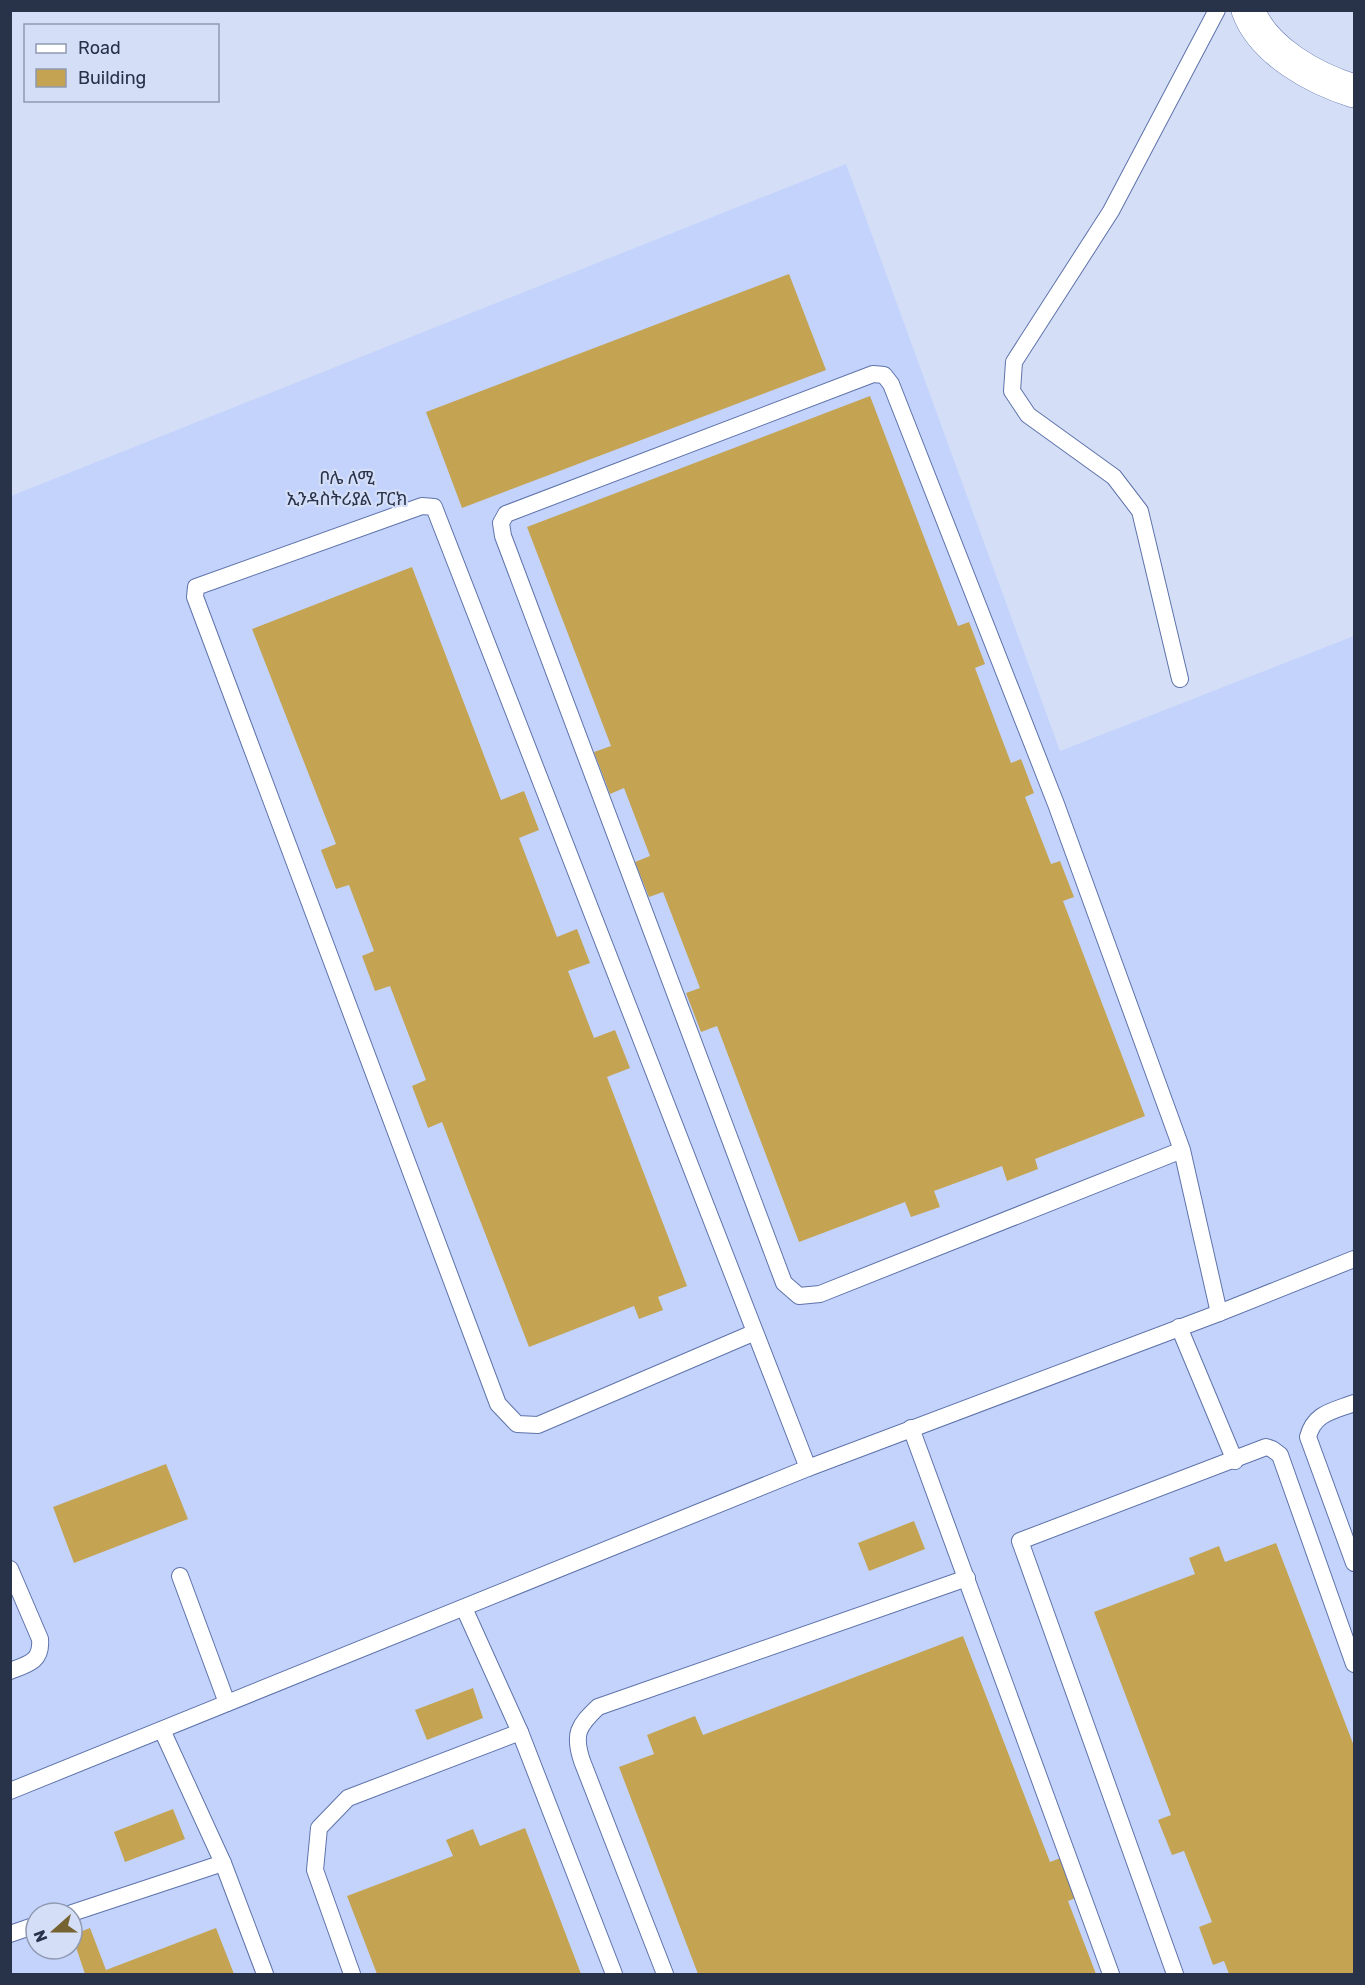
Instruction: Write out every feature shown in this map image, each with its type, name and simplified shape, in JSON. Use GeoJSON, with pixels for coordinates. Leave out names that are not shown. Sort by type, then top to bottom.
{"type":"FeatureCollection","features":[{"type":"Feature","properties":{"kind":"street"},"geometry":{"type":"LineString","coordinates":[[1248,10],[1268,43],[1304,68],[1354,91]]}},
{"type":"Feature","properties":{"kind":"lane"},"geometry":{"type":"LineString","coordinates":[[1180,679],[1140,511],[1114,477],[1028,416],[1012,391],[1014,362],[1111,211],[1217,10]]}},
{"type":"Feature","properties":{"kind":"lane"},"geometry":{"type":"LineString","coordinates":[[1182,1150],[820,1294],[799,1296],[784,1283],[503,536],[501,523],[506,514],[873,374],[884,375],[891,384],[1056,804],[1182,1150],[1219,1313]]}},
{"type":"Feature","properties":{"kind":"lane"},"geometry":{"type":"LineString","coordinates":[[753,1333],[538,1425],[517,1424],[498,1404],[195,597],[196,587],[422,506],[434,507],[753,1333],[808,1468]]}},
{"type":"Feature","properties":{"kind":"lane"},"geometry":{"type":"LineString","coordinates":[[10,1791],[808,1468],[1219,1313],[1354,1259]]}},
{"type":"Feature","properties":{"kind":"lane"},"geometry":{"type":"LineString","coordinates":[[1179,1327],[1235,1461]]}},
{"type":"Feature","properties":{"kind":"lane"},"geometry":{"type":"LineString","coordinates":[[1354,1403],[1311,1423],[1308,1437],[1354,1563]]}},
{"type":"Feature","properties":{"kind":"lane"},"geometry":{"type":"LineString","coordinates":[[910,1428],[1111,1974]]}},
{"type":"Feature","properties":{"kind":"lane"},"geometry":{"type":"LineString","coordinates":[[1175,1974],[1020,1541],[1266,1448],[1272,1449],[1280,1455],[1354,1664]]}},
{"type":"Feature","properties":{"kind":"lane"},"geometry":{"type":"LineString","coordinates":[[10,1569],[40,1639],[41,1651],[36,1661],[10,1671]]}},
{"type":"Feature","properties":{"kind":"lane"},"geometry":{"type":"LineString","coordinates":[[180,1576],[227,1703]]}},
{"type":"Feature","properties":{"kind":"lane"},"geometry":{"type":"LineString","coordinates":[[665,1974],[582,1761],[576,1742],[582,1723],[598,1707],[967,1578]]}},
{"type":"Feature","properties":{"kind":"lane"},"geometry":{"type":"LineString","coordinates":[[464,1608],[520,1732],[614,1974]]}},
{"type":"Feature","properties":{"kind":"lane"},"geometry":{"type":"LineString","coordinates":[[162,1730],[223,1863],[265,1974]]}},
{"type":"Feature","properties":{"kind":"lane"},"geometry":{"type":"LineString","coordinates":[[352,1974],[315,1870],[319,1828],[348,1798],[520,1732]]}},
{"type":"Feature","properties":{"kind":"lane"},"geometry":{"type":"LineString","coordinates":[[84,1909],[223,1863]]}},
{"type":"Feature","properties":{"kind":"shaded area"},"geometry":{"type":"Polygon","coordinates":[[[846,164],[1060,751],[1354,636],[1354,1974],[11,1974],[11,496],[846,164]]]}},
{"type":"Feature","properties":{"kind":"building"},"geometry":{"type":"Polygon","coordinates":[[[789,274],[826,370],[462,508],[426,412],[789,274]]]}},
{"type":"Feature","properties":{"kind":"building"},"geometry":{"type":"Polygon","coordinates":[[[870,396],[958,626],[969,622],[985,664],[975,668],[1011,763],[1021,759],[1034,793],[1025,797],[1051,864],[1060,861],[1074,897],[1063,901],[1145,1116],[1035,1159],[1038,1169],[1007,1181],[1002,1166],[934,1191],[940,1207],[911,1217],[905,1202],[799,1242],[717,1026],[701,1032],[686,993],[700,988],[663,892],[649,897],[635,862],[650,856],[624,788],[610,794],[594,752],[611,746],[527,527],[870,396]]]}},
{"type":"Feature","properties":{"kind":"building"},"geometry":{"type":"Polygon","coordinates":[[[412,567],[501,800],[524,791],[539,830],[519,838],[557,937],[577,929],[590,963],[568,971],[594,1038],[615,1030],[630,1068],[607,1077],[687,1286],[658,1297],[663,1310],[639,1319],[634,1306],[529,1347],[442,1122],[428,1128],[412,1086],[426,1080],[390,986],[375,991],[362,956],[374,951],[349,885],[336,889],[321,850],[336,844],[252,629],[412,567]]]}},
{"type":"Feature","properties":{"kind":"building"},"geometry":{"type":"Polygon","coordinates":[[[166,1464],[188,1519],[74,1563],[53,1507],[166,1464]]]}},
{"type":"Feature","properties":{"kind":"building"},"geometry":{"type":"Polygon","coordinates":[[[914,1521],[925,1549],[869,1571],[858,1543],[914,1521]]]}},
{"type":"Feature","properties":{"kind":"building"},"geometry":{"type":"Polygon","coordinates":[[[1276,1543],[1354,1746],[1354,1974],[1229,1974],[1224,1961],[1213,1965],[1199,1927],[1212,1922],[1184,1851],[1172,1855],[1158,1820],[1171,1815],[1094,1612],[1195,1574],[1189,1558],[1219,1546],[1225,1562],[1276,1543]]]}},
{"type":"Feature","properties":{"kind":"building"},"geometry":{"type":"Polygon","coordinates":[[[963,1636],[1050,1862],[1063,1857],[1078,1897],[1068,1901],[1096,1974],[698,1974],[619,1767],[654,1754],[647,1735],[695,1716],[703,1735],[963,1636]]]}},
{"type":"Feature","properties":{"kind":"building"},"geometry":{"type":"Polygon","coordinates":[[[473,1688],[483,1718],[427,1740],[415,1710],[473,1688]]]}},
{"type":"Feature","properties":{"kind":"building"},"geometry":{"type":"Polygon","coordinates":[[[173,1809],[185,1839],[125,1862],[114,1832],[173,1809]]]}},
{"type":"Feature","properties":{"kind":"building"},"geometry":{"type":"Polygon","coordinates":[[[525,1828],[581,1974],[377,1974],[347,1896],[453,1856],[446,1840],[473,1829],[480,1846],[525,1828]]]}},
{"type":"Feature","properties":{"kind":"building"},"geometry":{"type":"Polygon","coordinates":[[[90,1928],[106,1970],[216,1928],[234,1974],[85,1974],[81,1961],[84,1961],[84,1930],[90,1928]]]}},
{"type":"Feature","properties":{"kind":"district","name":"ቦሌ ለሚ ኢንዳስትሪያል ፓርክ"},"geometry":{"type":"Point","coordinates":[347,488]}}]}
